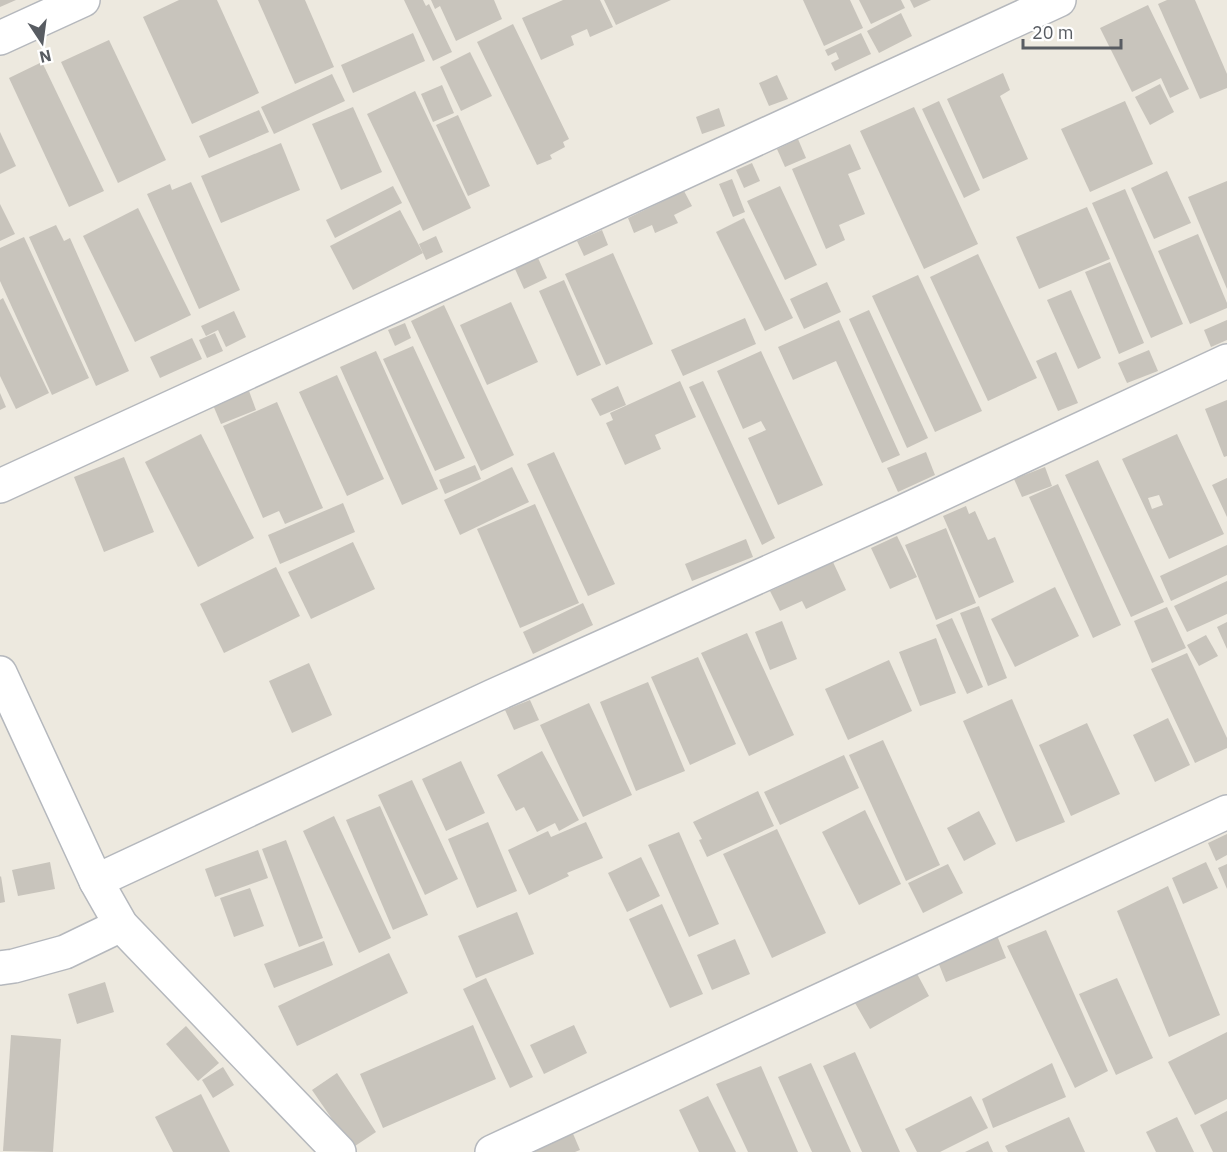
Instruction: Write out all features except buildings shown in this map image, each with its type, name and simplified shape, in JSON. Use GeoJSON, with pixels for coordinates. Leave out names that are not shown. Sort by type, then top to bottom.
{"type":"FeatureCollection","features":[{"type":"Feature","properties":{"kind":"street"},"geometry":{"type":"LineString","coordinates":[[0,38],[83,0]]}},
{"type":"Feature","properties":{"kind":"street"},"geometry":{"type":"LineString","coordinates":[[0,486],[1059,0]]}},
{"type":"Feature","properties":{"kind":"street"},"geometry":{"type":"LineString","coordinates":[[96,880],[493,696],[898,514],[1227,361]]}},
{"type":"Feature","properties":{"kind":"street"},"geometry":{"type":"LineString","coordinates":[[0,674],[96,880],[121,925],[339,1152]]}},
{"type":"Feature","properties":{"kind":"street"},"geometry":{"type":"LineString","coordinates":[[492,1152],[1227,812]]}},
{"type":"Feature","properties":{"kind":"street"},"geometry":{"type":"LineString","coordinates":[[0,968],[65,952],[121,925]]}}]}
